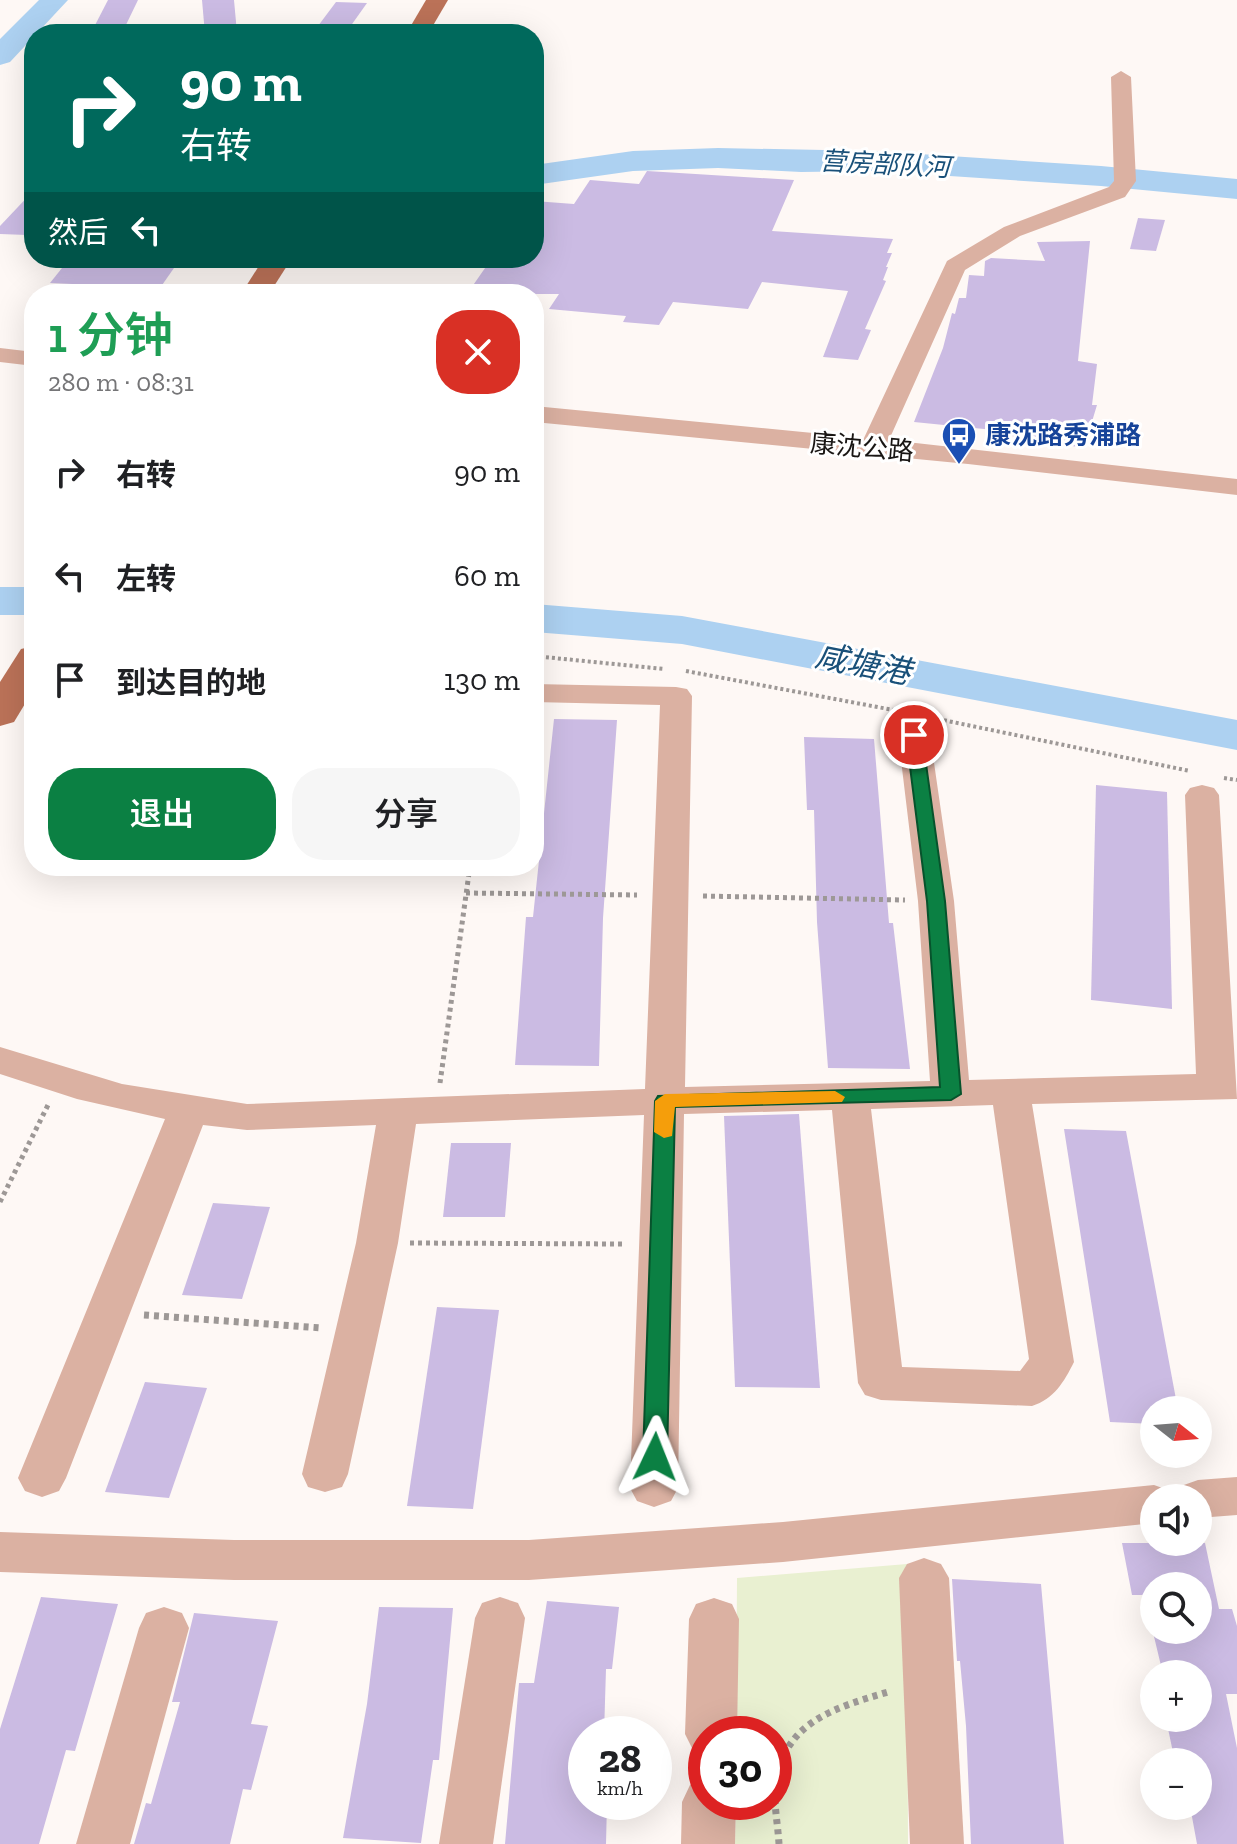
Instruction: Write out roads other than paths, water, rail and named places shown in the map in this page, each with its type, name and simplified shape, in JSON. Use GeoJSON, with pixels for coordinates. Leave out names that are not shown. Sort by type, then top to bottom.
{"type":"FeatureCollection","features":[{"type":"Feature","properties":{"kind":"main road"},"geometry":{"type":"LineString","coordinates":[[423,24],[437,0]]}},
{"type":"Feature","properties":{"kind":"main road"},"geometry":{"type":"LineString","coordinates":[[0,714],[24,674]]}},
{"type":"Feature","properties":{"kind":"street"},"geometry":{"type":"LineString","coordinates":[[872,449],[955,266],[972,252],[1021,227],[1117,192],[1125,178],[1121,77]]}},
{"type":"Feature","properties":{"kind":"street"},"geometry":{"type":"LineString","coordinates":[[0,355],[24,358]]}},
{"type":"Feature","properties":{"kind":"street","name":"康沈公路"},"geometry":{"type":"LineString","coordinates":[[544,415],[1237,487]]}},
{"type":"Feature","properties":{"kind":"street"},"geometry":{"type":"LineString","coordinates":[[544,693],[676,696],[654,1488]]}},
{"type":"Feature","properties":{"kind":"street"},"geometry":{"type":"LineString","coordinates":[[919,722],[951,1094]]}},
{"type":"Feature","properties":{"kind":"street"},"geometry":{"type":"LineString","coordinates":[[0,1060],[59,1082],[188,1112],[247,1117],[665,1101],[1226,1086],[1204,781]]}},
{"type":"Feature","properties":{"kind":"street"},"geometry":{"type":"LineString","coordinates":[[850,1097],[881,1383],[1032,1389],[1052,1362],[1011,1094]]}},
{"type":"Feature","properties":{"kind":"street"},"geometry":{"type":"LineString","coordinates":[[42,1478],[188,1112]]}},
{"type":"Feature","properties":{"kind":"street"},"geometry":{"type":"LineString","coordinates":[[325,1474],[377,1243],[417,1112]]}},
{"type":"Feature","properties":{"kind":"street"},"geometry":{"type":"LineString","coordinates":[[1212,1498],[1237,1496]]}},
{"type":"Feature","properties":{"kind":"street"},"geometry":{"type":"LineString","coordinates":[[0,1552],[234,1560],[529,1560],[783,1542],[1140,1505]]}},
{"type":"Feature","properties":{"kind":"street"},"geometry":{"type":"LineString","coordinates":[[924,1578],[937,1844]]}},
{"type":"Feature","properties":{"kind":"street"},"geometry":{"type":"LineString","coordinates":[[466,1844],[500,1618]]}},
{"type":"Feature","properties":{"kind":"street"},"geometry":{"type":"LineString","coordinates":[[711,1716],[714,1619]]}},
{"type":"Feature","properties":{"kind":"street"},"geometry":{"type":"LineString","coordinates":[[103,1844],[164,1628]]}},
{"type":"Feature","properties":{"kind":"street"},"geometry":{"type":"LineString","coordinates":[[708,1844],[709,1820]]}},
{"type":"Feature","properties":{"kind":"waterway"},"geometry":{"type":"LineString","coordinates":[[31,24],[54,0]]}},
{"type":"Feature","properties":{"kind":"waterway"},"geometry":{"type":"LineString","coordinates":[[0,56],[24,31]]}},
{"type":"Feature","properties":{"kind":"waterway","name":"营房部队河"},"geometry":{"type":"LineString","coordinates":[[544,174],[633,161],[718,158],[801,162],[874,161],[1101,176],[1237,189]]}},
{"type":"Feature","properties":{"kind":"waterway","name":"咸塘港"},"geometry":{"type":"LineString","coordinates":[[0,601],[24,601]]}},
{"type":"Feature","properties":{"kind":"waterway","name":"咸塘港"},"geometry":{"type":"LineString","coordinates":[[544,619],[682,630],[1237,735]]}},
{"type":"Feature","properties":{"kind":"place","name":"康沈路秀浦路"},"geometry":{"type":"Point","coordinates":[959,466]}}]}
